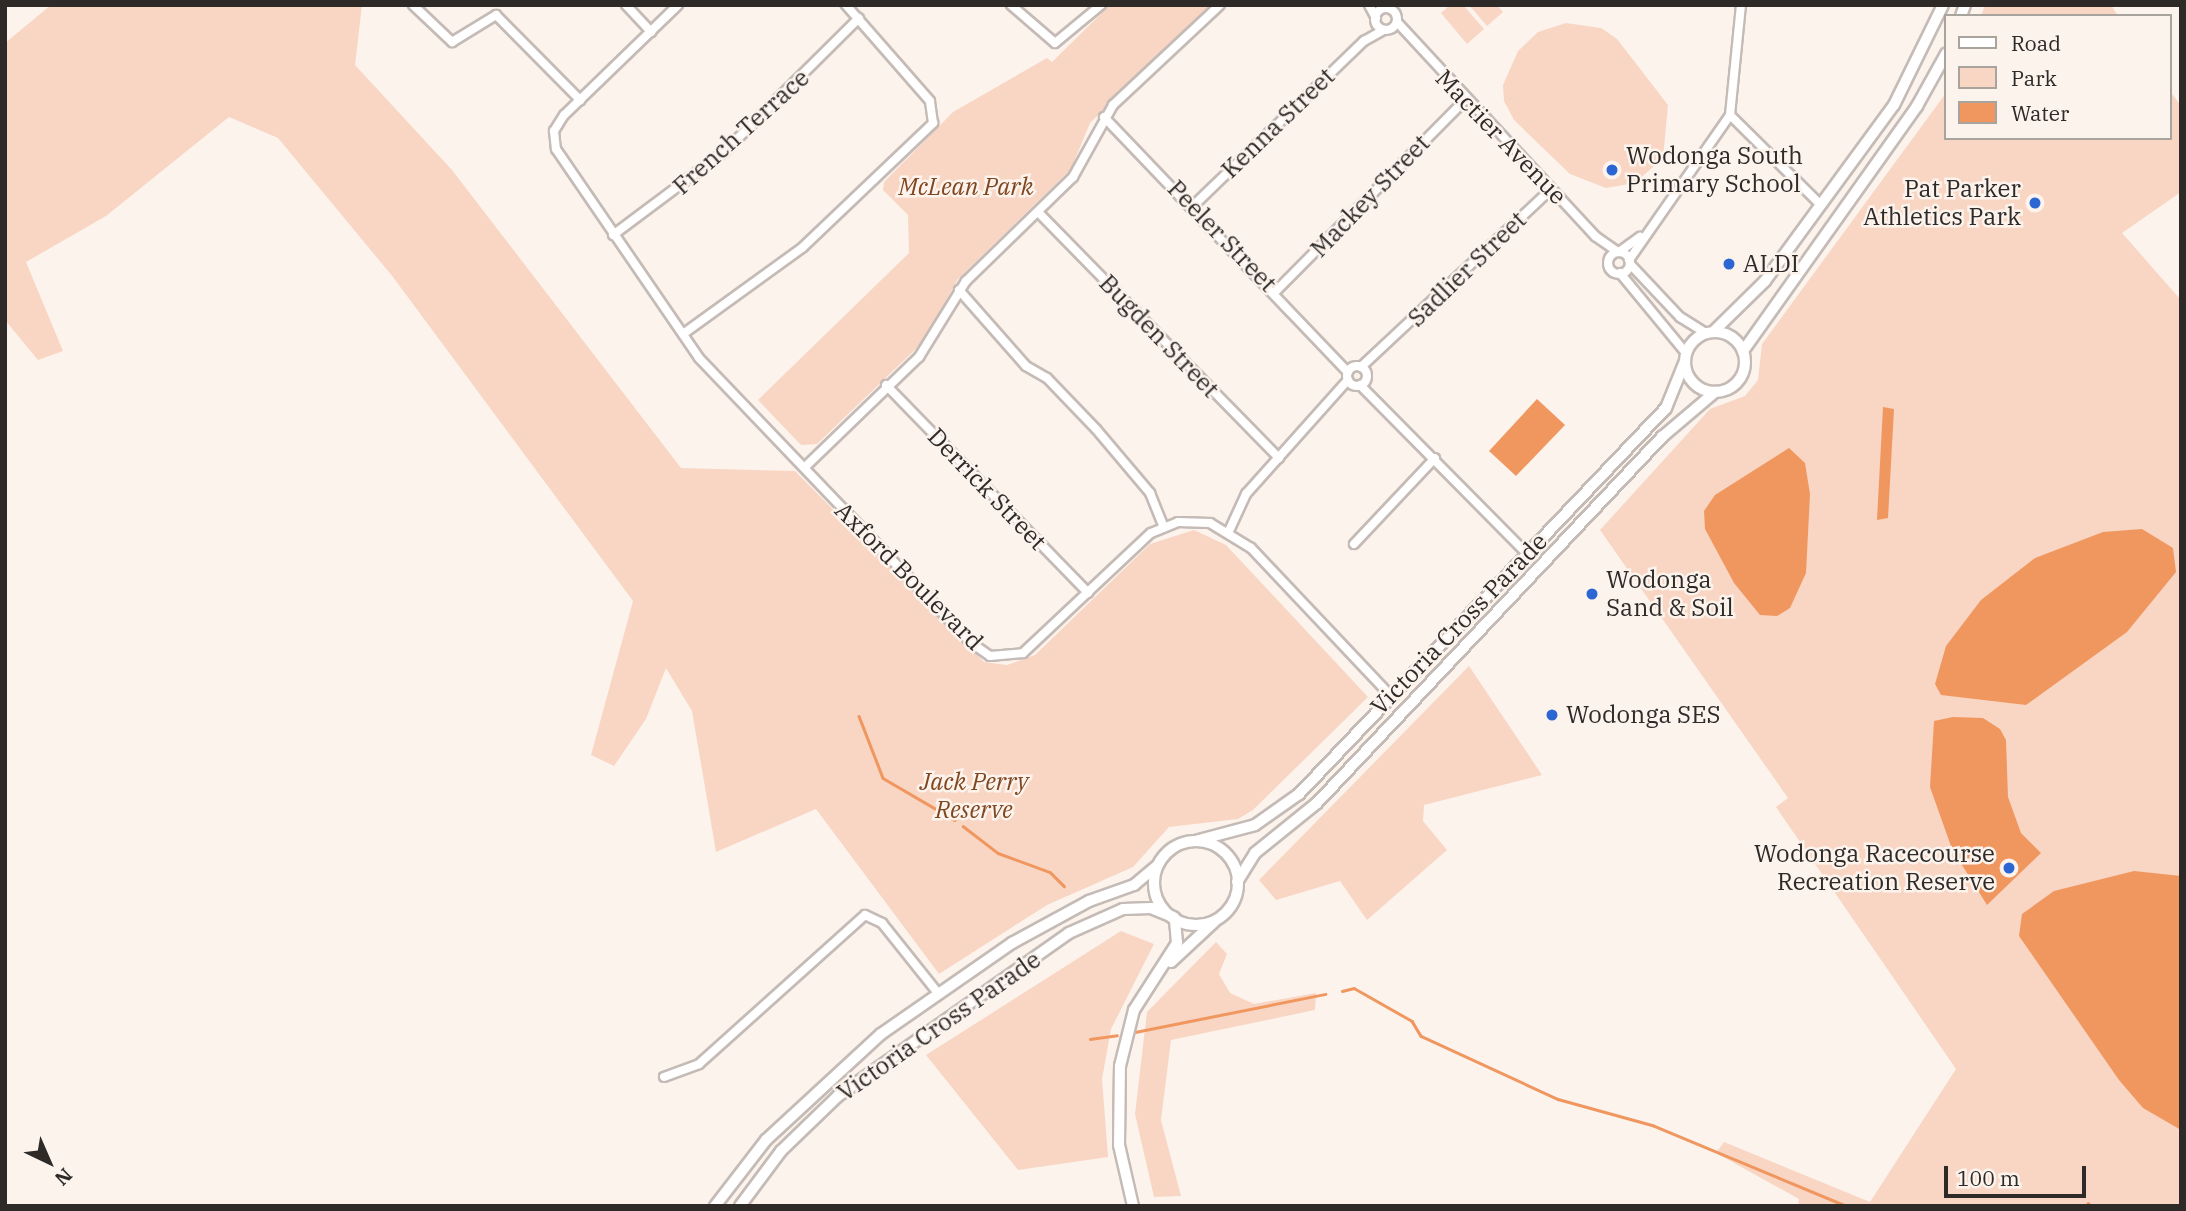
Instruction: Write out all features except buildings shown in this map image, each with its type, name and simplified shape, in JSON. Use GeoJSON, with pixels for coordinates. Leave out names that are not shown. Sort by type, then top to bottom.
{"type":"FeatureCollection","features":[{"type":"Feature","properties":{"kind":"main road"},"geometry":{"type":"LineString","coordinates":[[1943,5],[1915,71],[1821,205],[1753,297],[1709,332],[1685,357],[1696,386],[1715,392],[1740,379],[1743,351],[1917,106],[1944,58]]}},
{"type":"Feature","properties":{"kind":"main road"},"geometry":{"type":"LineString","coordinates":[[1709,332],[1734,339],[1743,351]]}},
{"type":"Feature","properties":{"kind":"main road","name":"Victoria Cross Parade"},"geometry":{"type":"LineString","coordinates":[[1195,841],[1240,831],[1275,813],[1667,408],[1685,357]]}},
{"type":"Feature","properties":{"kind":"main road","name":"Victoria Cross Parade"},"geometry":{"type":"LineString","coordinates":[[1237,882],[1255,853],[1317,803],[1662,437],[1715,392]]}},
{"type":"Feature","properties":{"kind":"main road"},"geometry":{"type":"LineString","coordinates":[[1495,584],[1510,598]]}},
{"type":"Feature","properties":{"kind":"main road"},"geometry":{"type":"LineString","coordinates":[[1390,695],[1406,709]]}},
{"type":"Feature","properties":{"kind":"main road"},"geometry":{"type":"LineString","coordinates":[[1195,841],[1225,853],[1237,882],[1230,908],[1214,922],[1174,918],[1157,894],[1157,866],[1172,849],[1195,841]]}},
{"type":"Feature","properties":{"kind":"main road","name":"Victoria Cross Parade"},"geometry":{"type":"LineString","coordinates":[[715,1206],[766,1140],[825,1082],[937,992],[1077,906],[1137,884],[1157,866]]}},
{"type":"Feature","properties":{"kind":"main road","name":"Victoria Cross Parade"},"geometry":{"type":"LineString","coordinates":[[740,1206],[781,1151],[838,1096],[1081,926],[1131,908],[1174,918]]}},
{"type":"Feature","properties":{"kind":"street"},"geometry":{"type":"LineString","coordinates":[[413,5],[452,42],[496,15],[580,100],[678,5]]}},
{"type":"Feature","properties":{"kind":"street"},"geometry":{"type":"LineString","coordinates":[[626,5],[651,32]]}},
{"type":"Feature","properties":{"kind":"street"},"geometry":{"type":"LineString","coordinates":[[683,334],[803,247],[933,123],[930,101],[846,5]]}},
{"type":"Feature","properties":{"kind":"street"},"geometry":{"type":"LineString","coordinates":[[1011,5],[1055,43],[1101,5]]}},
{"type":"Feature","properties":{"kind":"street"},"geometry":{"type":"LineString","coordinates":[[807,465],[926,348],[959,290],[1073,177],[1104,117],[1220,5]]}},
{"type":"Feature","properties":{"kind":"street"},"geometry":{"type":"LineString","coordinates":[[1369,5],[1376,19],[1387,29]]}},
{"type":"Feature","properties":{"kind":"street"},"geometry":{"type":"LineString","coordinates":[[1397,19],[1404,5]]}},
{"type":"Feature","properties":{"kind":"street"},"geometry":{"type":"LineString","coordinates":[[1685,357],[1620,273],[1630,262],[1642,235],[1730,115],[1741,5]]}},
{"type":"Feature","properties":{"kind":"street","name":"Kenna Street"},"geometry":{"type":"LineString","coordinates":[[1364,41],[1385,7]]}},
{"type":"Feature","properties":{"kind":"street","name":"Mactier Avenue"},"geometry":{"type":"LineString","coordinates":[[1385,7],[1397,19],[1406,38],[1595,236],[1630,262]]}},
{"type":"Feature","properties":{"kind":"street","name":"French Terrace"},"geometry":{"type":"LineString","coordinates":[[613,235],[724,152],[859,18]]}},
{"type":"Feature","properties":{"kind":"street","name":"Kenna Street"},"geometry":{"type":"LineString","coordinates":[[1192,206],[1364,41],[1387,29],[1397,19]]}},
{"type":"Feature","properties":{"kind":"street","name":"Mactier Avenue"},"geometry":{"type":"LineString","coordinates":[[1387,29],[1406,38]]}},
{"type":"Feature","properties":{"kind":"street","name":"Axford Boulevard"},"geometry":{"type":"LineString","coordinates":[[580,100],[564,115],[554,131],[556,149],[683,334],[767,430],[807,465],[983,653],[1023,653],[1163,526]]}},
{"type":"Feature","properties":{"kind":"street","name":"Mackey Street"},"geometry":{"type":"LineString","coordinates":[[1275,292],[1465,100]]}},
{"type":"Feature","properties":{"kind":"street"},"geometry":{"type":"LineString","coordinates":[[1730,115],[1821,205]]}},
{"type":"Feature","properties":{"kind":"street","name":"Peeler Street"},"geometry":{"type":"LineString","coordinates":[[1104,117],[1526,552]]}},
{"type":"Feature","properties":{"kind":"street","name":"Sadlier Street"},"geometry":{"type":"LineString","coordinates":[[1229,531],[1246,494],[1279,458],[1383,349],[1551,189]]}},
{"type":"Feature","properties":{"kind":"street","name":"Bugden Street"},"geometry":{"type":"LineString","coordinates":[[1039,213],[1279,458]]}},
{"type":"Feature","properties":{"kind":"street"},"geometry":{"type":"LineString","coordinates":[[1608,261],[1642,235]]}},
{"type":"Feature","properties":{"kind":"street","name":"Mactier Avenue"},"geometry":{"type":"LineString","coordinates":[[1595,236],[1608,261],[1620,273]]}},
{"type":"Feature","properties":{"kind":"street"},"geometry":{"type":"LineString","coordinates":[[1630,262],[1680,317],[1709,332]]}},
{"type":"Feature","properties":{"kind":"street"},"geometry":{"type":"LineString","coordinates":[[959,290],[1026,366],[1047,378],[1096,429],[1150,493],[1163,526],[1192,522],[1229,531],[1390,695]]}},
{"type":"Feature","properties":{"kind":"street","name":"Derrick Street"},"geometry":{"type":"LineString","coordinates":[[886,386],[1088,593]]}},
{"type":"Feature","properties":{"kind":"street"},"geometry":{"type":"LineString","coordinates":[[1354,544],[1435,458]]}},
{"type":"Feature","properties":{"kind":"street"},"geometry":{"type":"LineString","coordinates":[[664,1077],[699,1064],[864,915],[882,923],[937,992]]}},
{"type":"Feature","properties":{"kind":"street"},"geometry":{"type":"LineString","coordinates":[[1133,1206],[1118,1129],[1120,1066],[1131,1016],[1178,940],[1174,918]]}},
{"type":"Feature","properties":{"kind":"street"},"geometry":{"type":"LineString","coordinates":[[1163,968],[1214,922]]}},
{"type":"Feature","properties":{"kind":"green space","name":"Jack Perry Reserve"},"geometry":{"type":"Polygon","coordinates":[[[51,5],[362,5],[355,65],[452,170],[681,468],[795,471],[984,662],[1007,665],[1035,655],[1150,544],[1194,530],[1226,545],[1368,697],[1253,810],[1238,819],[1169,827],[1133,867],[1047,905],[939,974],[816,809],[716,852],[692,711],[666,668],[646,719],[614,766],[591,755],[633,601],[393,277],[278,138],[229,117],[106,216],[26,262],[63,351],[38,360],[5,320],[5,43],[51,5]]]}},
{"type":"Feature","properties":{"kind":"green space","name":"McLean Park"},"geometry":{"type":"Polygon","coordinates":[[[1110,5],[1212,5],[1090,123],[1071,169],[958,279],[922,343],[817,444],[801,445],[758,400],[909,253],[908,215],[883,190],[884,182],[953,112],[1047,58],[1052,62],[1110,5]]]}},
{"type":"Feature","properties":{"kind":"green space"},"geometry":{"type":"Polygon","coordinates":[[[1450,5],[1463,5],[1484,29],[1467,44],[1441,13],[1450,5]]]}},
{"type":"Feature","properties":{"kind":"green space"},"geometry":{"type":"Polygon","coordinates":[[[1469,5],[1497,5],[1503,12],[1487,26],[1469,5]]]}},
{"type":"Feature","properties":{"kind":"green space"},"geometry":{"type":"Polygon","coordinates":[[[1985,5],[2111,5],[2117,14],[1982,14],[1985,5]]]}},
{"type":"Feature","properties":{"kind":"green space"},"geometry":{"type":"Polygon","coordinates":[[[1566,23],[1601,28],[1617,39],[1668,105],[1663,158],[1635,183],[1606,188],[1570,174],[1514,120],[1504,101],[1503,85],[1518,51],[1538,32],[1566,23]]]}},
{"type":"Feature","properties":{"kind":"green space","name":"Wodonga Racecourse Recreation Reserve"},"geometry":{"type":"Polygon","coordinates":[[[2172,94],[2181,106],[2181,192],[2122,233],[2181,300],[2181,1206],[1798,1206],[1799,1199],[1716,1153],[1724,1142],[1870,1202],[1956,1069],[1776,807],[1788,798],[1600,530],[1710,409],[1745,396],[1758,380],[1762,344],[1944,96],[1944,140],[2172,140],[2172,94]]]}},
{"type":"Feature","properties":{"kind":"green space"},"geometry":{"type":"Polygon","coordinates":[[[1469,666],[1542,775],[1424,805],[1423,821],[1447,850],[1367,920],[1340,881],[1276,900],[1259,880],[1469,666]]]}},
{"type":"Feature","properties":{"kind":"green space"},"geometry":{"type":"Polygon","coordinates":[[[1121,931],[1154,944],[1111,1029],[1102,1079],[1108,1157],[1018,1170],[926,1055],[1121,931]]]}},
{"type":"Feature","properties":{"kind":"green space"},"geometry":{"type":"Polygon","coordinates":[[[1216,942],[1227,954],[1219,974],[1230,993],[1254,1004],[1316,993],[1315,1010],[1171,1040],[1161,1120],[1181,1196],[1154,1197],[1135,1114],[1147,1012],[1216,942]]]}},
{"type":"Feature","properties":{"kind":"water"},"geometry":{"type":"Polygon","coordinates":[[[1537,399],[1565,425],[1516,476],[1489,451],[1537,399]]]}},
{"type":"Feature","properties":{"kind":"water"},"geometry":{"type":"Polygon","coordinates":[[[1883,407],[1894,409],[1888,518],[1877,520],[1883,407]]]}},
{"type":"Feature","properties":{"kind":"water"},"geometry":{"type":"Polygon","coordinates":[[[1789,448],[1805,463],[1810,494],[1806,573],[1790,608],[1777,616],[1760,615],[1734,583],[1705,529],[1704,511],[1715,495],[1789,448]]]}},
{"type":"Feature","properties":{"kind":"water"},"geometry":{"type":"Polygon","coordinates":[[[2142,529],[2173,548],[2176,572],[2127,632],[2026,705],[1941,695],[1935,684],[1946,646],[1981,600],[2035,558],[2103,532],[2142,529]]]}},
{"type":"Feature","properties":{"kind":"water"},"geometry":{"type":"Polygon","coordinates":[[[1953,717],[1983,718],[2000,729],[2006,740],[2008,797],[2021,833],[2041,853],[1987,905],[1952,849],[1930,787],[1934,721],[1953,717]]]}},
{"type":"Feature","properties":{"kind":"water"},"geometry":{"type":"Polygon","coordinates":[[[2134,871],[2181,876],[2181,1130],[2143,1108],[2119,1080],[2019,936],[2022,914],[2054,891],[2134,871]]]}},
{"type":"Feature","properties":{"kind":"waterway"},"geometry":{"type":"LineString","coordinates":[[859,716],[883,778],[955,820]]}},
{"type":"Feature","properties":{"kind":"waterway"},"geometry":{"type":"LineString","coordinates":[[963,826],[998,853],[1050,872],[1064,886]]}},
{"type":"Feature","properties":{"kind":"waterway"},"geometry":{"type":"LineString","coordinates":[[1342,991],[1354,988],[1412,1021],[1421,1036],[1558,1099],[1652,1125],[1847,1206]]}},
{"type":"Feature","properties":{"kind":"waterway"},"geometry":{"type":"LineString","coordinates":[[1135,1032],[1325,994]]}},
{"type":"Feature","properties":{"kind":"waterway"},"geometry":{"type":"LineString","coordinates":[[1090,1039],[1117,1035]]}},
{"type":"Feature","properties":{"kind":"waterway"},"geometry":{"type":"LineString","coordinates":[[2088,1203],[2091,1206]]}},
{"type":"Feature","properties":{"kind":"place","name":"Wodonga South Primary School"},"geometry":{"type":"Point","coordinates":[1612,170]}},
{"type":"Feature","properties":{"kind":"place","name":"Pat Parker Athletics Park"},"geometry":{"type":"Point","coordinates":[2035,203]}},
{"type":"Feature","properties":{"kind":"place","name":"ALDI"},"geometry":{"type":"Point","coordinates":[1729,264]}},
{"type":"Feature","properties":{"kind":"place","name":"Wodonga Sand & Soil"},"geometry":{"type":"Point","coordinates":[1592,594]}},
{"type":"Feature","properties":{"kind":"place","name":"Wodonga SES"},"geometry":{"type":"Point","coordinates":[1552,715]}},
{"type":"Feature","properties":{"kind":"place","name":"Wodonga Racecourse Recreation Reserve"},"geometry":{"type":"Point","coordinates":[2009,868]}}]}
